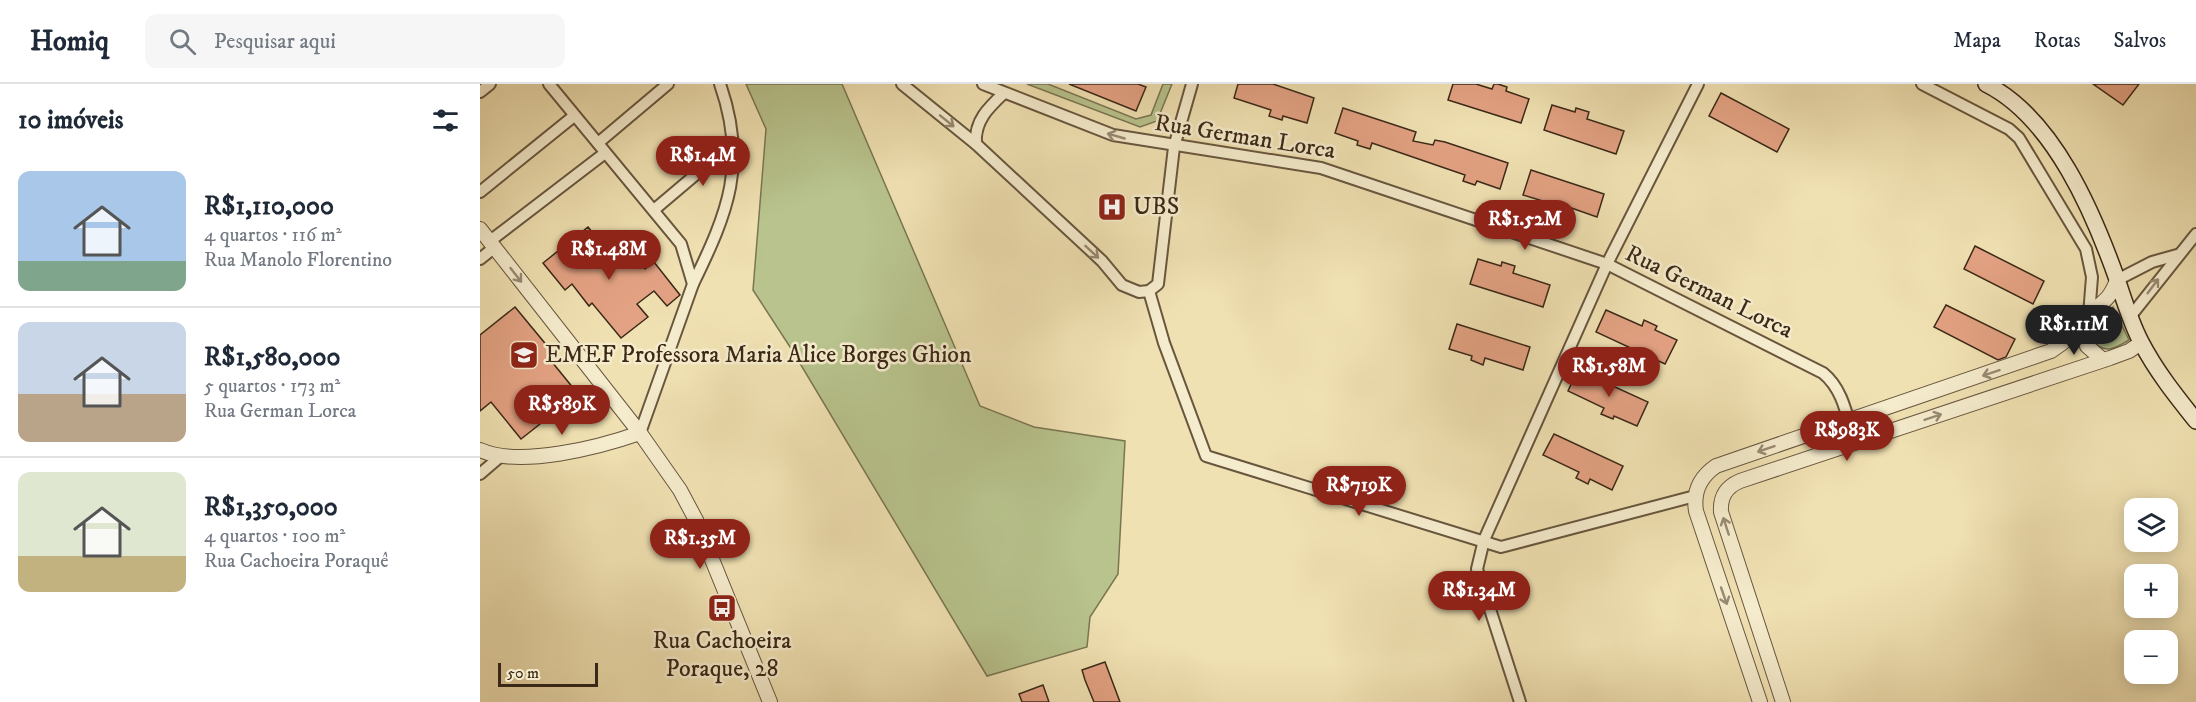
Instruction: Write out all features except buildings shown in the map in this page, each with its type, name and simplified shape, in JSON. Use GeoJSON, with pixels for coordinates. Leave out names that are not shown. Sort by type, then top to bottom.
{"type":"FeatureCollection","features":[{"type":"Feature","properties":{"kind":"main road"},"geometry":{"type":"LineString","coordinates":[[1986,84],[2034,119],[2052,144],[2079,191],[2118,280],[2141,343],[2164,382],[2196,421]]}},
{"type":"Feature","properties":{"kind":"street"},"geometry":{"type":"LineString","coordinates":[[480,92],[490,84]]}},
{"type":"Feature","properties":{"kind":"street"},"geometry":{"type":"LineString","coordinates":[[549,84],[605,153],[655,209],[681,244],[693,284]]}},
{"type":"Feature","properties":{"kind":"street"},"geometry":{"type":"LineString","coordinates":[[598,143],[668,84]]}},
{"type":"Feature","properties":{"kind":"street"},"geometry":{"type":"LineString","coordinates":[[640,433],[693,284],[722,223],[730,196],[733,143],[720,84]]}},
{"type":"Feature","properties":{"kind":"street"},"geometry":{"type":"LineString","coordinates":[[902,84],[976,144],[1102,261],[1122,285],[1139,292],[1149,291],[1158,284],[1174,147],[1192,84]]}},
{"type":"Feature","properties":{"kind":"street","name":"Rua German Lorca"},"geometry":{"type":"LineString","coordinates":[[983,84],[1113,135],[1174,147],[1321,168],[1607,264],[1817,369],[1838,390],[1855,443]]}},
{"type":"Feature","properties":{"kind":"street"},"geometry":{"type":"LineString","coordinates":[[1520,702],[1477,569],[1484,540],[1607,264],[1698,84]]}},
{"type":"Feature","properties":{"kind":"street"},"geometry":{"type":"LineString","coordinates":[[1922,84],[2009,129],[2019,138],[2086,249],[2092,277],[2089,315]]}},
{"type":"Feature","properties":{"kind":"street"},"geometry":{"type":"LineString","coordinates":[[976,144],[979,124],[987,110],[1004,93]]}},
{"type":"Feature","properties":{"kind":"street"},"geometry":{"type":"LineString","coordinates":[[480,192],[574,116]]}},
{"type":"Feature","properties":{"kind":"street"},"geometry":{"type":"LineString","coordinates":[[655,209],[733,143]]}},
{"type":"Feature","properties":{"kind":"street"},"geometry":{"type":"LineString","coordinates":[[480,259],[492,244],[605,153]]}},
{"type":"Feature","properties":{"kind":"street"},"geometry":{"type":"LineString","coordinates":[[480,230],[663,464],[696,520],[770,702]]}},
{"type":"Feature","properties":{"kind":"street"},"geometry":{"type":"LineString","coordinates":[[2130,317],[2176,255],[2196,234]]}},
{"type":"Feature","properties":{"kind":"street"},"geometry":{"type":"LineString","coordinates":[[1760,702],[1696,511],[1695,496],[1704,476],[1716,466],[2038,357],[2063,344],[2081,327],[2089,315],[2111,297],[2118,280],[2152,262],[2176,255]]}},
{"type":"Feature","properties":{"kind":"street"},"geometry":{"type":"LineString","coordinates":[[1149,291],[1164,343],[1206,456],[1501,547],[1695,496]]}},
{"type":"Feature","properties":{"kind":"street"},"geometry":{"type":"LineString","coordinates":[[2081,327],[2087,346],[2103,360]]}},
{"type":"Feature","properties":{"kind":"street"},"geometry":{"type":"LineString","coordinates":[[1783,702],[1721,512],[1722,500],[1728,489],[1740,481],[2129,351],[2141,343]]}},
{"type":"Feature","properties":{"kind":"street"},"geometry":{"type":"LineString","coordinates":[[480,450],[501,456],[516,457],[601,446],[640,433]]}},
{"type":"Feature","properties":{"kind":"street"},"geometry":{"type":"LineString","coordinates":[[480,474],[501,456]]}},
{"type":"Feature","properties":{"kind":"green space"},"geometry":{"type":"Polygon","coordinates":[[[746,84],[842,84],[980,406],[1034,427],[1125,441],[1118,574],[1090,617],[1087,647],[987,676],[792,350],[753,290],[766,129],[746,84]]]}},
{"type":"Feature","properties":{"kind":"green space"},"geometry":{"type":"Polygon","coordinates":[[[1027,84],[1048,84],[1136,119],[1151,115],[1163,84],[1172,84],[1157,121],[1140,127],[1027,84]]]}},
{"type":"Feature","properties":{"kind":"green space"},"geometry":{"type":"Polygon","coordinates":[[[2113,307],[2129,340],[2115,348],[2106,349],[2093,341],[2092,329],[2096,321],[2113,307]]]}},
{"type":"Feature","properties":{"kind":"place","name":"UBS"},"geometry":{"type":"Point","coordinates":[1112,207]}},
{"type":"Feature","properties":{"kind":"place","name":"EMEF Professora Maria Alice Borges Ghion"},"geometry":{"type":"Point","coordinates":[524,355]}},
{"type":"Feature","properties":{"kind":"place","name":"Rua Cachoeira Poraque, 28"},"geometry":{"type":"Point","coordinates":[722,608]}}]}
